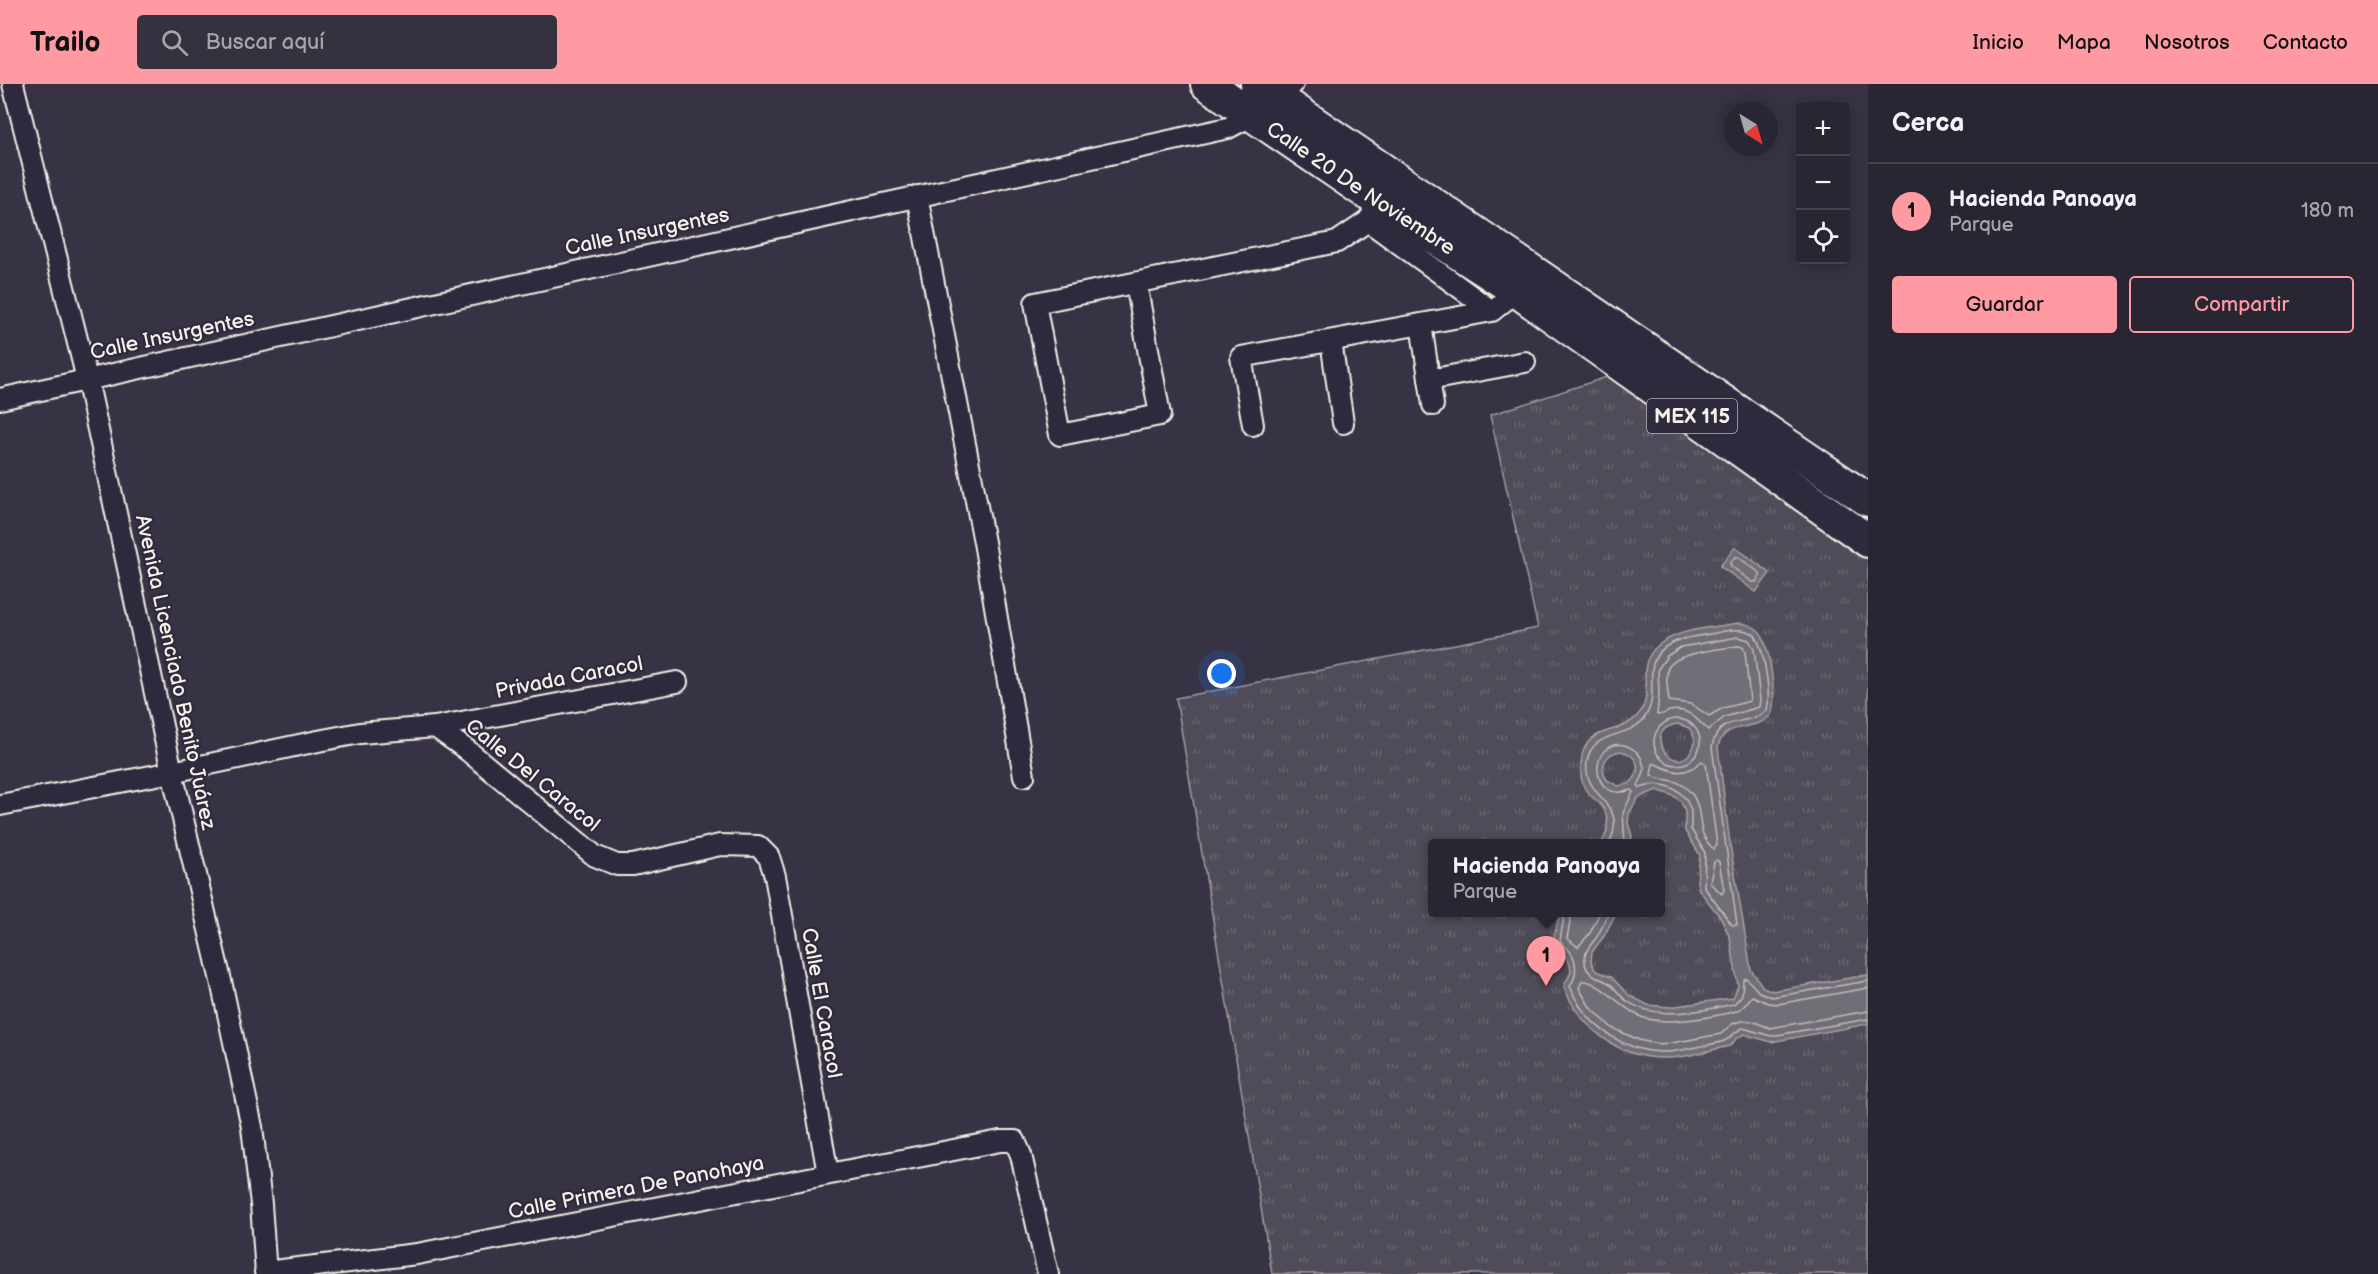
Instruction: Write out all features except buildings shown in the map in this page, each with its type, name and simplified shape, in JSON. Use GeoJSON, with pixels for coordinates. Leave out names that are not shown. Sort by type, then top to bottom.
{"type":"FeatureCollection","features":[{"type":"Feature","properties":{"kind":"main road","name":"Calle 20 De Noviembre"},"geometry":{"type":"LineString","coordinates":[[1207,84],[1269,93],[1524,281]]}},
{"type":"Feature","properties":{"kind":"main road","name":"Calle 20 De Noviembre"},"geometry":{"type":"LineString","coordinates":[[1269,93],[1374,212],[1524,281]]}},
{"type":"Feature","properties":{"kind":"main road","name":"MEX 115"},"geometry":{"type":"LineString","coordinates":[[1524,281],[1868,500]]}},
{"type":"Feature","properties":{"kind":"main road","name":"MEX 115"},"geometry":{"type":"LineString","coordinates":[[1524,281],[1868,541]]}},
{"type":"Feature","properties":{"kind":"street","name":"Avenida Licenciado Benito Juárez"},"geometry":{"type":"LineString","coordinates":[[14,84],[87,379],[252,1127],[266,1273]]}},
{"type":"Feature","properties":{"kind":"street","name":"Calle Insurgentes"},"geometry":{"type":"LineString","coordinates":[[0,399],[1228,128],[1269,93]]}},
{"type":"Feature","properties":{"kind":"street"},"geometry":{"type":"LineString","coordinates":[[916,196],[984,542],[1024,776]]}},
{"type":"Feature","properties":{"kind":"street"},"geometry":{"type":"LineString","coordinates":[[1136,283],[1160,415],[1060,435],[1035,303],[1337,242],[1374,212],[1492,311]]}},
{"type":"Feature","properties":{"kind":"street"},"geometry":{"type":"LineString","coordinates":[[1253,425],[1241,357],[1492,311],[1524,281]]}},
{"type":"Feature","properties":{"kind":"street"},"geometry":{"type":"LineString","coordinates":[[1420,324],[1433,405]]}},
{"type":"Feature","properties":{"kind":"street"},"geometry":{"type":"LineString","coordinates":[[1331,341],[1343,423]]}},
{"type":"Feature","properties":{"kind":"street"},"geometry":{"type":"LineString","coordinates":[[1429,380],[1525,362]]}},
{"type":"Feature","properties":{"kind":"street","name":"Privada Caracol"},"geometry":{"type":"LineString","coordinates":[[435,727],[677,682]]}},
{"type":"Feature","properties":{"kind":"street","name":"Calle Del Caracol"},"geometry":{"type":"LineString","coordinates":[[0,805],[360,734],[435,727],[467,750],[595,856],[617,865],[633,865],[720,845],[758,846]]}},
{"type":"Feature","properties":{"kind":"street","name":"Calle El Caracol"},"geometry":{"type":"LineString","coordinates":[[758,846],[769,857],[775,876],[828,1174]]}},
{"type":"Feature","properties":{"kind":"street","name":"Calle Primera De Panohaya"},"geometry":{"type":"LineString","coordinates":[[266,1273],[417,1254],[1000,1141],[1015,1141],[1022,1155],[1048,1274]]}},
{"type":"Feature","properties":{"kind":"green space"},"geometry":{"type":"Polygon","coordinates":[[[1616,374],[1868,552],[1868,1274],[1272,1274],[1176,698],[1538,628],[1490,415],[1616,374]]]}},
{"type":"Feature","properties":{"kind":"water"},"geometry":{"type":"Polygon","coordinates":[[[1735,547],[1770,573],[1756,592],[1720,566],[1735,547]]]}},
{"type":"Feature","properties":{"kind":"water"},"geometry":{"type":"Polygon","coordinates":[[[1738,623],[1752,626],[1763,637],[1769,659],[1773,687],[1773,710],[1770,716],[1756,724],[1733,729],[1722,738],[1718,747],[1730,844],[1751,970],[1763,987],[1772,991],[1868,975],[1868,1024],[1771,1042],[1744,1034],[1730,1046],[1696,1054],[1670,1058],[1646,1057],[1616,1046],[1590,1027],[1579,1015],[1564,987],[1571,969],[1566,957],[1556,949],[1554,936],[1559,917],[1614,917],[1592,952],[1591,962],[1596,971],[1611,977],[1630,996],[1648,1005],[1669,1007],[1733,998],[1738,986],[1730,938],[1721,918],[1699,890],[1697,882],[1700,855],[1685,831],[1685,811],[1681,802],[1674,796],[1657,790],[1639,797],[1629,813],[1628,823],[1631,839],[1604,839],[1607,829],[1606,814],[1601,805],[1586,790],[1581,774],[1581,762],[1589,741],[1604,732],[1630,722],[1641,712],[1646,698],[1647,661],[1654,650],[1664,641],[1693,630],[1738,623]],[[1678,724],[1666,728],[1661,734],[1660,742],[1670,756],[1677,759],[1685,758],[1692,750],[1695,741],[1689,728],[1678,724]],[[1615,752],[1605,761],[1604,770],[1607,780],[1618,786],[1629,784],[1636,774],[1637,764],[1627,753],[1615,752]]]}},
{"type":"Feature","properties":{"kind":"place","name":"Hacienda Panoaya"},"geometry":{"type":"Point","coordinates":[1546,986]}}]}
